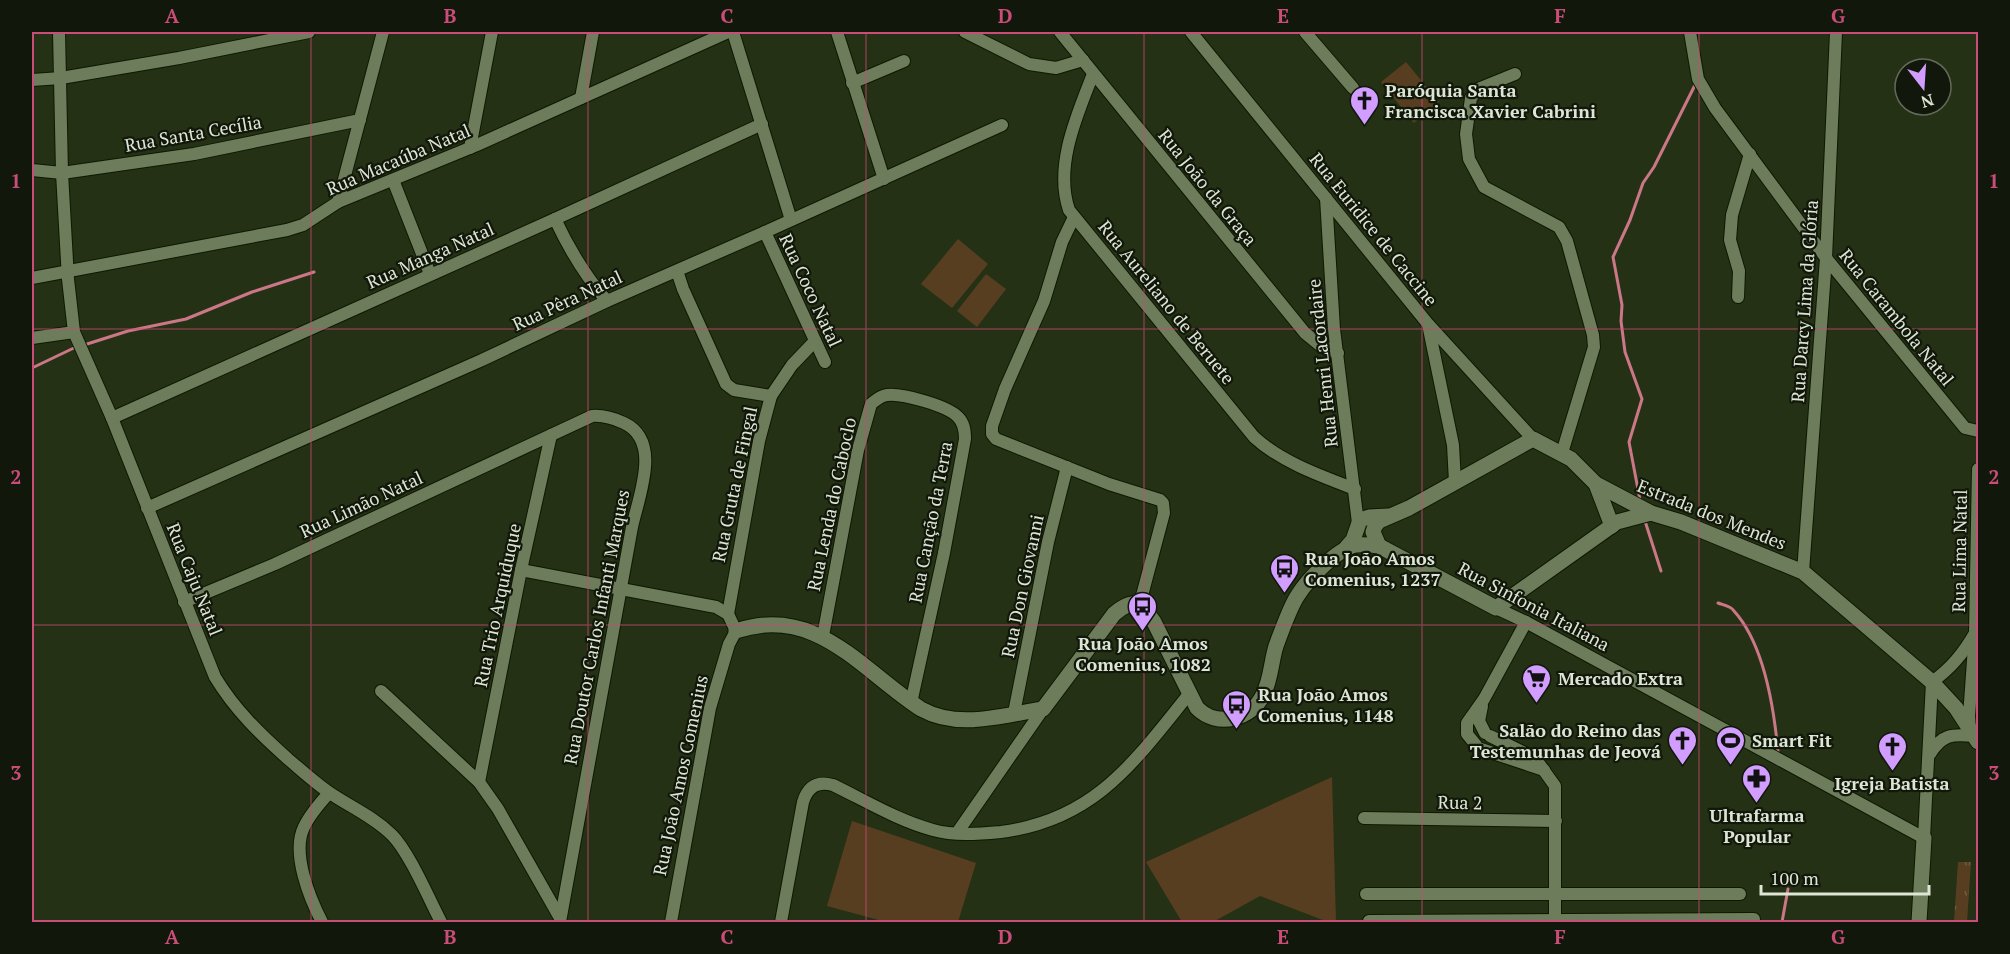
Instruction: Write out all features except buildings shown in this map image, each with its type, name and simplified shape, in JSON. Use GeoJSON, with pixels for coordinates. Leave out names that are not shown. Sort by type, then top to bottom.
{"type":"FeatureCollection","features":[{"type":"Feature","properties":{"kind":"street","name":"Rua Caju Natal"},"geometry":{"type":"LineString","coordinates":[[59,32],[62,173],[68,272],[76,338],[112,418],[215,677],[238,711],[261,735],[330,793],[376,821],[393,836],[404,852],[441,922]]}},
{"type":"Feature","properties":{"kind":"street"},"geometry":{"type":"LineString","coordinates":[[32,80],[61,78],[179,58],[309,32]]}},
{"type":"Feature","properties":{"kind":"street"},"geometry":{"type":"LineString","coordinates":[[338,202],[383,32]]}},
{"type":"Feature","properties":{"kind":"street"},"geometry":{"type":"LineString","coordinates":[[470,148],[492,32]]}},
{"type":"Feature","properties":{"kind":"street"},"geometry":{"type":"LineString","coordinates":[[581,99],[593,32]]}},
{"type":"Feature","properties":{"kind":"street","name":"Rua Macaúba Natal"},"geometry":{"type":"LineString","coordinates":[[32,278],[287,230],[303,225],[338,202],[470,148],[728,32]]}},
{"type":"Feature","properties":{"kind":"street"},"geometry":{"type":"LineString","coordinates":[[733,32],[791,220]]}},
{"type":"Feature","properties":{"kind":"street"},"geometry":{"type":"LineString","coordinates":[[837,32],[884,179]]}},
{"type":"Feature","properties":{"kind":"street"},"geometry":{"type":"LineString","coordinates":[[965,32],[1029,64],[1056,68],[1083,60]]}},
{"type":"Feature","properties":{"kind":"street","name":"Rua João da Graça"},"geometry":{"type":"LineString","coordinates":[[1060,32],[1305,333],[1322,346],[1338,353]]}},
{"type":"Feature","properties":{"kind":"street","name":"Rua Euridice de Caccine"},"geometry":{"type":"LineString","coordinates":[[1191,32],[1428,324],[1453,445],[1455,482]]}},
{"type":"Feature","properties":{"kind":"street","name":"Rua Carambola Natal"},"geometry":{"type":"LineString","coordinates":[[1690,32],[1698,79],[1715,108],[1826,258],[1965,428],[1978,431]]}},
{"type":"Feature","properties":{"kind":"street","name":"Rua Darcy Lima da Glória"},"geometry":{"type":"LineString","coordinates":[[1803,572],[1826,258],[1836,32]]}},
{"type":"Feature","properties":{"kind":"street"},"geometry":{"type":"LineString","coordinates":[[1313,34],[1353,88]]}},
{"type":"Feature","properties":{"kind":"street"},"geometry":{"type":"LineString","coordinates":[[852,83],[904,61]]}},
{"type":"Feature","properties":{"kind":"street","name":"Rua Aureliano de Beruete"},"geometry":{"type":"LineString","coordinates":[[1093,74],[1077,115],[1067,151],[1065,197],[1069,210],[1254,437],[1288,460],[1355,489]]}},
{"type":"Feature","properties":{"kind":"street"},"geometry":{"type":"LineString","coordinates":[[1515,74],[1479,89],[1471,98],[1466,134],[1470,159],[1484,187],[1559,227],[1567,240],[1593,335],[1594,347],[1562,453]]}},
{"type":"Feature","properties":{"kind":"street","name":"Rua Santa Cecília"},"geometry":{"type":"LineString","coordinates":[[32,170],[62,173],[194,154],[360,120]]}},
{"type":"Feature","properties":{"kind":"street","name":"Rua Manga Natal"},"geometry":{"type":"LineString","coordinates":[[112,418],[762,124]]}},
{"type":"Feature","properties":{"kind":"street","name":"Rua Pêra Natal"},"geometry":{"type":"LineString","coordinates":[[147,508],[482,360],[607,301],[1002,125]]}},
{"type":"Feature","properties":{"kind":"street"},"geometry":{"type":"LineString","coordinates":[[1738,297],[1738,271],[1730,240],[1732,215],[1750,154]]}},
{"type":"Feature","properties":{"kind":"street"},"geometry":{"type":"LineString","coordinates":[[393,180],[430,274]]}},
{"type":"Feature","properties":{"kind":"street","name":"Rua Henri Lacordaire"},"geometry":{"type":"LineString","coordinates":[[1326,198],[1338,353],[1355,489],[1358,534]]}},
{"type":"Feature","properties":{"kind":"street"},"geometry":{"type":"LineString","coordinates":[[1074,217],[1062,242],[1044,301],[1011,375],[991,430],[996,439],[1163,503],[1165,510],[1140,603]]}},
{"type":"Feature","properties":{"kind":"street"},"geometry":{"type":"LineString","coordinates":[[555,219],[570,249],[594,286],[607,301]]}},
{"type":"Feature","properties":{"kind":"street","name":"Rua Coco Natal"},"geometry":{"type":"LineString","coordinates":[[765,232],[825,362]]}},
{"type":"Feature","properties":{"kind":"street"},"geometry":{"type":"LineString","coordinates":[[677,271],[683,289],[729,387],[771,396]]}},
{"type":"Feature","properties":{"kind":"street","name":"Estrada dos Mendes"},"geometry":{"type":"LineString","coordinates":[[1428,324],[1533,439],[1562,453],[1596,484],[1651,513],[1681,522],[1803,572],[1932,682],[1956,708],[1975,736]]}},
{"type":"Feature","properties":{"kind":"street"},"geometry":{"type":"LineString","coordinates":[[32,338],[76,338]]}},
{"type":"Feature","properties":{"kind":"street","name":"Rua Gruta de Fingal"},"geometry":{"type":"LineString","coordinates":[[728,614],[756,451],[771,396],[792,364],[815,341]]}},
{"type":"Feature","properties":{"kind":"street","name":"Rua Lenda do Caboclo"},"geometry":{"type":"LineString","coordinates":[[823,636],[864,426],[871,404],[885,395],[893,395]]}},
{"type":"Feature","properties":{"kind":"street","name":"Rua Canção da Terra"},"geometry":{"type":"LineString","coordinates":[[893,395],[952,412],[961,420],[965,430],[944,553],[911,703]]}},
{"type":"Feature","properties":{"kind":"street","name":"Rua Doutor Carlos Infanti Marques"},"geometry":{"type":"LineString","coordinates":[[551,435],[586,418],[602,415],[628,425],[643,442],[646,452],[644,475],[560,920]]}},
{"type":"Feature","properties":{"kind":"street","name":"Rua Trio Arquiduque"},"geometry":{"type":"LineString","coordinates":[[479,782],[521,570],[551,435]]}},
{"type":"Feature","properties":{"kind":"street","name":"Rua Limão Natal"},"geometry":{"type":"LineString","coordinates":[[184,602],[295,555],[551,435]]}},
{"type":"Feature","properties":{"kind":"street"},"geometry":{"type":"LineString","coordinates":[[1379,546],[1374,537],[1374,529],[1379,521],[1408,508],[1533,439]]}},
{"type":"Feature","properties":{"kind":"street","name":"Rua Don Giovanni"},"geometry":{"type":"LineString","coordinates":[[1014,713],[1048,542],[1067,467]]}},
{"type":"Feature","properties":{"kind":"street","name":"Rua Lima Natal"},"geometry":{"type":"LineString","coordinates":[[1975,736],[1969,716],[1975,633],[1978,469]]}},
{"type":"Feature","properties":{"kind":"street"},"geometry":{"type":"LineString","coordinates":[[1596,484],[1612,526]]}},
{"type":"Feature","properties":{"kind":"street"},"geometry":{"type":"LineString","coordinates":[[1496,608],[1617,522],[1651,513]]}},
{"type":"Feature","properties":{"kind":"street"},"geometry":{"type":"LineString","coordinates":[[1140,603],[1154,622],[1197,708],[1209,717],[1233,719],[1250,711],[1264,694],[1276,646],[1296,597],[1317,573],[1346,548],[1358,534],[1365,518],[1388,516]]}},
{"type":"Feature","properties":{"kind":"street"},"geometry":{"type":"LineString","coordinates":[[1358,534],[1379,546]]}},
{"type":"Feature","properties":{"kind":"street","name":"Rua Sinfonia Italiana"},"geometry":{"type":"LineString","coordinates":[[1379,546],[1526,622],[1924,838]]}},
{"type":"Feature","properties":{"kind":"street"},"geometry":{"type":"LineString","coordinates":[[521,570],[716,607],[728,614],[736,631],[757,625],[798,627],[823,636],[911,703],[933,716],[958,721],[1044,709]]}},
{"type":"Feature","properties":{"kind":"street"},"geometry":{"type":"LineString","coordinates":[[957,833],[1114,614],[1127,605],[1140,603]]}},
{"type":"Feature","properties":{"kind":"street"},"geometry":{"type":"LineString","coordinates":[[1526,622],[1466,728],[1469,738],[1479,747],[1546,771]]}},
{"type":"Feature","properties":{"kind":"street","name":"Rua João Amos Comenius"},"geometry":{"type":"LineString","coordinates":[[671,922],[710,708],[729,644],[736,631]]}},
{"type":"Feature","properties":{"kind":"street","name":"Rua Lima Natal"},"geometry":{"type":"LineString","coordinates":[[1932,682],[1951,668],[1975,633]]}},
{"type":"Feature","properties":{"kind":"street"},"geometry":{"type":"LineString","coordinates":[[1919,922],[1932,682]]}},
{"type":"Feature","properties":{"kind":"street"},"geometry":{"type":"LineString","coordinates":[[381,691],[479,782],[498,809],[560,920]]}},
{"type":"Feature","properties":{"kind":"street"},"geometry":{"type":"LineString","coordinates":[[781,922],[803,802],[813,786],[825,783],[833,785],[906,821],[934,831],[989,833],[1026,827],[1048,821],[1088,801],[1121,775],[1137,759],[1189,694]]}},
{"type":"Feature","properties":{"kind":"street"},"geometry":{"type":"LineString","coordinates":[[1484,699],[1479,721],[1488,735],[1527,752],[1539,762],[1555,786],[1556,922]]}},
{"type":"Feature","properties":{"kind":"street"},"geometry":{"type":"LineString","coordinates":[[1929,755],[1944,737],[1975,736]]}},
{"type":"Feature","properties":{"kind":"street"},"geometry":{"type":"LineString","coordinates":[[322,922],[306,886],[300,840],[304,827],[330,793]]}},
{"type":"Feature","properties":{"kind":"street","name":"Rua 2"},"geometry":{"type":"LineString","coordinates":[[1364,818],[1556,821]]}},
{"type":"Feature","properties":{"kind":"street"},"geometry":{"type":"LineString","coordinates":[[1366,894],[1740,894]]}},
{"type":"Feature","properties":{"kind":"street"},"geometry":{"type":"LineString","coordinates":[[1369,921],[1556,922],[1754,919]]}},
{"type":"Feature","properties":{"kind":"green space"},"geometry":{"type":"Polygon","coordinates":[[[1406,62],[1439,102],[1414,123],[1381,82],[1406,62]]]}},
{"type":"Feature","properties":{"kind":"green space"},"geometry":{"type":"Polygon","coordinates":[[[958,239],[988,264],[952,308],[921,284],[958,239]]]}},
{"type":"Feature","properties":{"kind":"green space"},"geometry":{"type":"Polygon","coordinates":[[[986,274],[1006,289],[977,327],[957,311],[986,274]]]}},
{"type":"Feature","properties":{"kind":"green space"},"geometry":{"type":"Polygon","coordinates":[[[1332,777],[1336,922],[1328,922],[1260,896],[1213,922],[1182,922],[1146,862],[1332,777]]]}},
{"type":"Feature","properties":{"kind":"green space"},"geometry":{"type":"Polygon","coordinates":[[[852,821],[976,863],[958,922],[886,922],[827,906],[852,821]]]}},
{"type":"Feature","properties":{"kind":"green space"},"geometry":{"type":"Polygon","coordinates":[[[1958,862],[1971,862],[1967,922],[1954,922],[1958,862]]]}},
{"type":"Feature","properties":{"kind":"waterway"},"geometry":{"type":"LineString","coordinates":[[1640,500],[1629,442],[1642,399],[1625,352],[1621,321],[1622,305],[1613,257],[1630,220],[1643,183],[1654,167],[1696,83]]}},
{"type":"Feature","properties":{"kind":"waterway"},"geometry":{"type":"LineString","coordinates":[[84,345],[128,331],[186,319],[252,292],[314,272]]}},
{"type":"Feature","properties":{"kind":"waterway"},"geometry":{"type":"LineString","coordinates":[[32,368],[78,346]]}},
{"type":"Feature","properties":{"kind":"waterway"},"geometry":{"type":"LineString","coordinates":[[1645,521],[1661,571]]}},
{"type":"Feature","properties":{"kind":"waterway"},"geometry":{"type":"LineString","coordinates":[[1718,603],[1733,609],[1753,641],[1766,677],[1778,752]]}},
{"type":"Feature","properties":{"kind":"waterway"},"geometry":{"type":"LineString","coordinates":[[1782,922],[1788,889]]}},
{"type":"Feature","properties":{"kind":"place","name":"Paróquia Santa Francisca Xavier Cabrini"},"geometry":{"type":"Point","coordinates":[1364,126]}},
{"type":"Feature","properties":{"kind":"place","name":"Rua João Amos Comenius, 1237"},"geometry":{"type":"Point","coordinates":[1284,594]}},
{"type":"Feature","properties":{"kind":"place","name":"Rua João Amos Comenius, 1082"},"geometry":{"type":"Point","coordinates":[1143,632]}},
{"type":"Feature","properties":{"kind":"place","name":"Mercado Extra"},"geometry":{"type":"Point","coordinates":[1537,704]}},
{"type":"Feature","properties":{"kind":"place","name":"Rua João Amos Comenius, 1148"},"geometry":{"type":"Point","coordinates":[1237,730]}},
{"type":"Feature","properties":{"kind":"place","name":"Salão do Reino das Testemunhas de Jeová"},"geometry":{"type":"Point","coordinates":[1682,766]}},
{"type":"Feature","properties":{"kind":"place","name":"Smart Fit"},"geometry":{"type":"Point","coordinates":[1731,766]}},
{"type":"Feature","properties":{"kind":"place","name":"Igreja Batista"},"geometry":{"type":"Point","coordinates":[1892,772]}},
{"type":"Feature","properties":{"kind":"place","name":"Ultrafarma Popular"},"geometry":{"type":"Point","coordinates":[1757,804]}}]}
